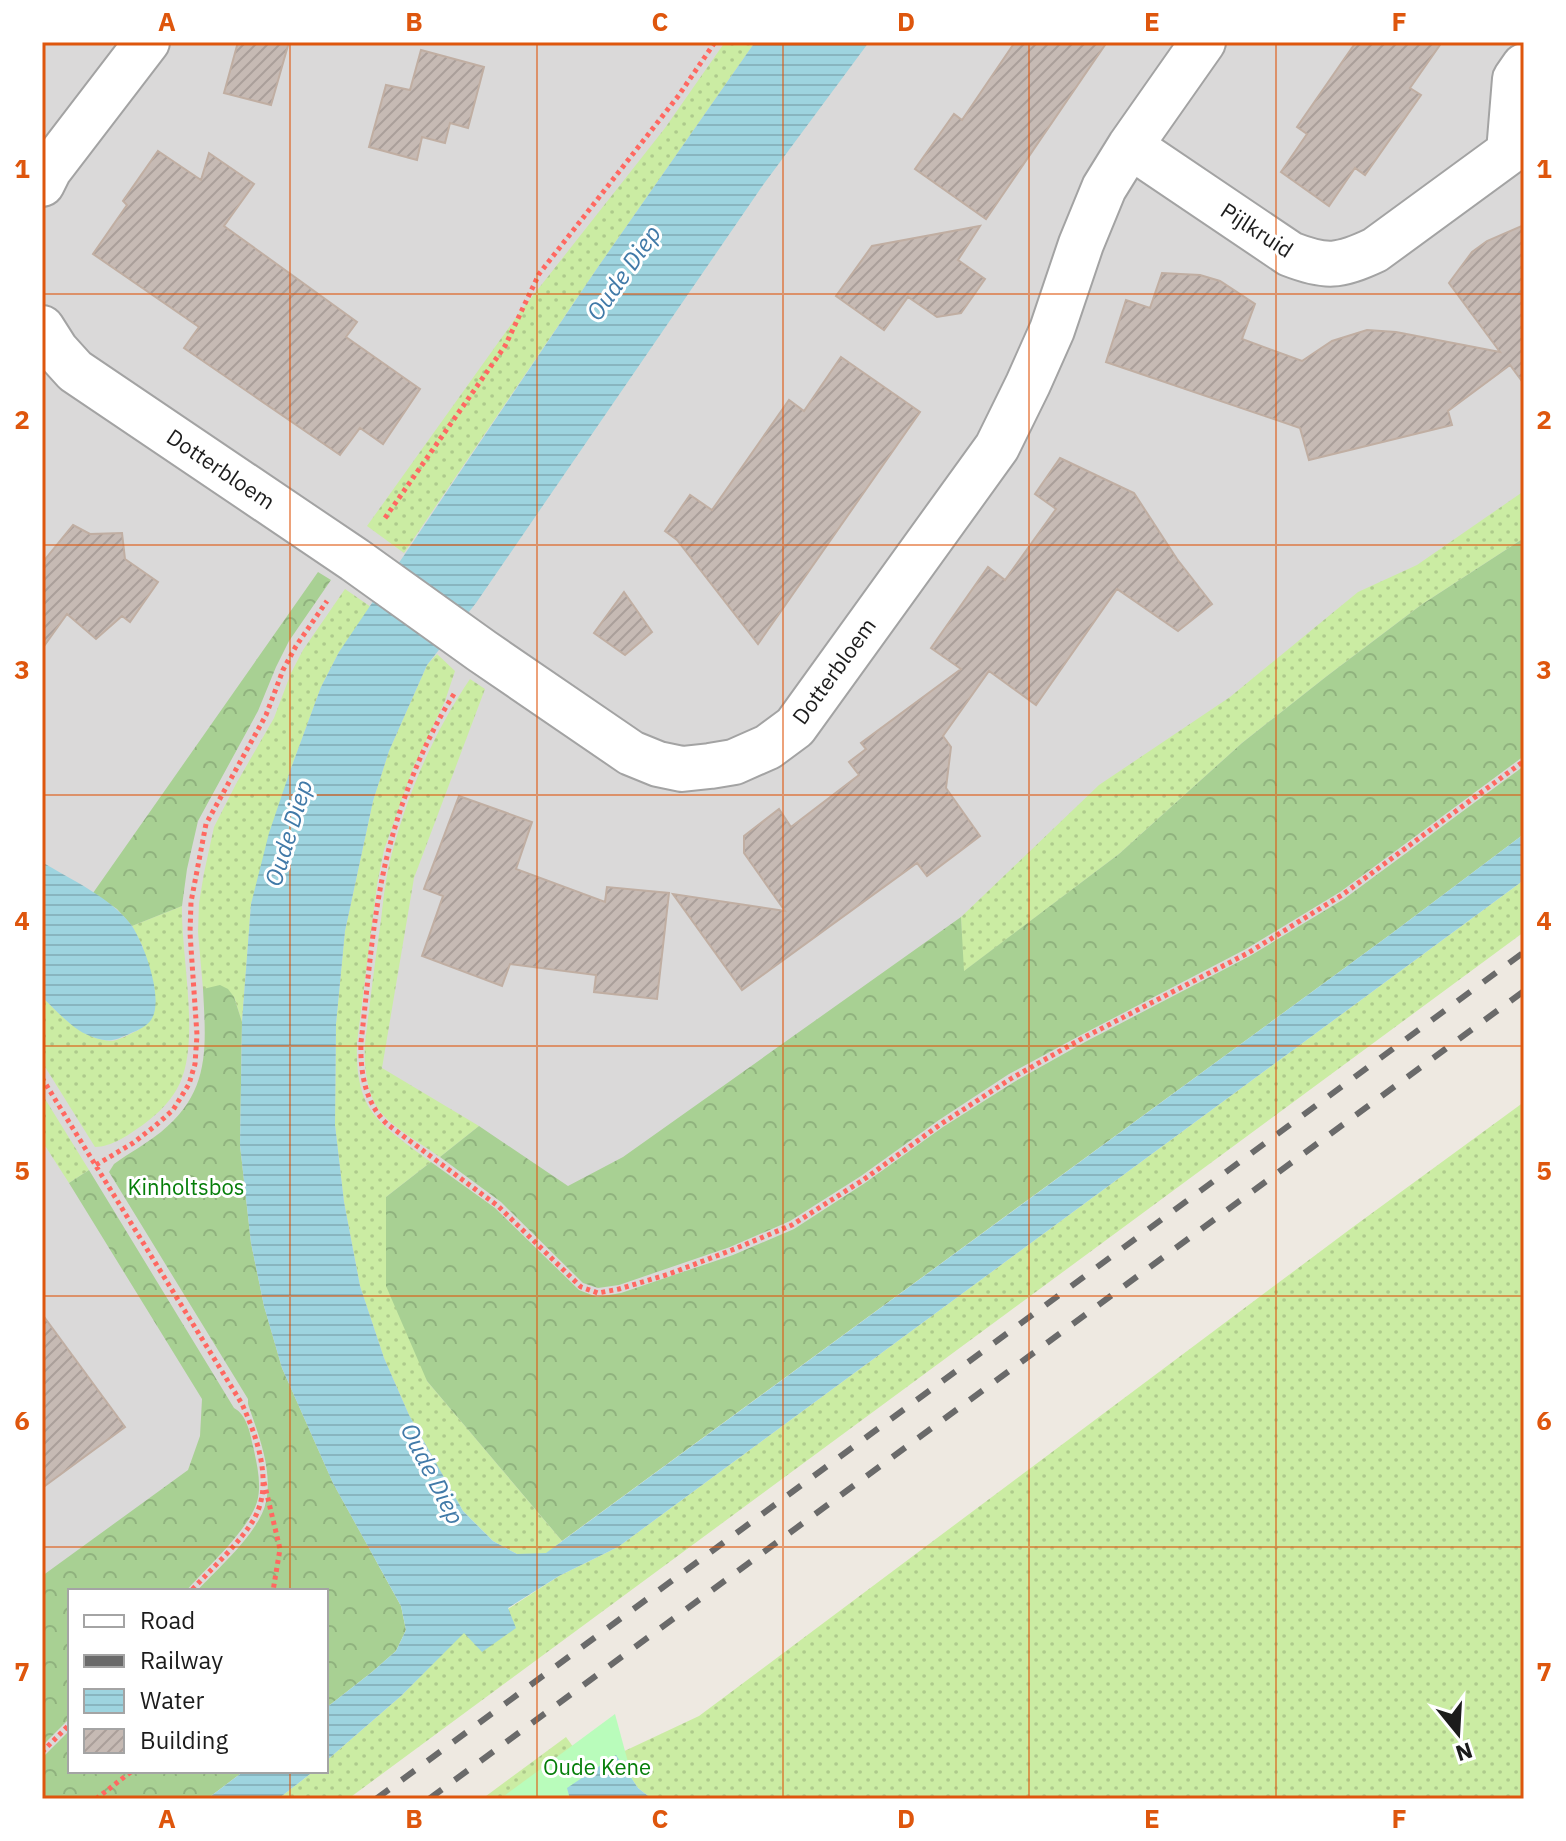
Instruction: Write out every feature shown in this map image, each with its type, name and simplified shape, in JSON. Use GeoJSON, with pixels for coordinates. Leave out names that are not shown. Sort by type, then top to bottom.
{"type":"FeatureCollection","features":[{"type":"Feature","properties":{"kind":"street"},"geometry":{"type":"LineString","coordinates":[[42,184],[49,170],[147,42]]}},
{"type":"Feature","properties":{"kind":"street","name":"Dotterbloem"},"geometry":{"type":"LineString","coordinates":[[42,328],[75,371],[355,560],[631,753],[658,764],[682,769],[734,762],[768,747],[795,727],[997,447],[1052,330],[1104,188],[1203,42]]}},
{"type":"Feature","properties":{"kind":"street","name":"Pijlkruid"},"geometry":{"type":"LineString","coordinates":[[1130,146],[1290,254],[1314,263],[1334,264],[1355,260],[1375,250],[1516,147],[1515,79],[1524,66]]}},
{"type":"Feature","properties":{"kind":"path"},"geometry":{"type":"LineString","coordinates":[[96,1165],[133,1143],[173,1110],[189,1084],[195,1064],[197,1035],[191,902],[206,824],[266,715],[296,646],[505,346],[539,274],[679,95],[715,42]]}},
{"type":"Feature","properties":{"kind":"path"},"geometry":{"type":"LineString","coordinates":[[482,651],[437,724],[410,786],[389,851],[379,898],[361,1042],[363,1077],[371,1105],[387,1124],[498,1206],[581,1287],[598,1293],[669,1274],[792,1225],[1012,1078],[1248,953],[1342,895],[1524,761]]}},
{"type":"Feature","properties":{"kind":"path"},"geometry":{"type":"LineString","coordinates":[[42,1078],[242,1404],[254,1432],[280,1549],[273,1589]]}},
{"type":"Feature","properties":{"kind":"path"},"geometry":{"type":"LineString","coordinates":[[193,1589],[254,1519],[261,1501],[263,1476]]}},
{"type":"Feature","properties":{"kind":"path"},"geometry":{"type":"LineString","coordinates":[[42,1752],[68,1726]]}},
{"type":"Feature","properties":{"kind":"path"},"geometry":{"type":"LineString","coordinates":[[96,1799],[129,1773]]}},
{"type":"Feature","properties":{"kind":"shaded area"},"geometry":{"type":"Polygon","coordinates":[[[42,42],[1524,42],[1524,777],[328,1590],[68,1589],[68,1773],[42,1799],[42,42]]]}},
{"type":"Feature","properties":{"kind":"green space"},"geometry":{"type":"Polygon","coordinates":[[[725,42],[755,42],[404,553],[367,526],[520,312],[665,128],[725,42]]]}},
{"type":"Feature","properties":{"kind":"green space"},"geometry":{"type":"Polygon","coordinates":[[[1524,491],[1524,538],[1421,605],[1327,676],[1242,743],[1119,854],[963,972],[961,917],[1099,785],[1230,697],[1358,592],[1417,565],[1524,491]]]}},
{"type":"Feature","properties":{"kind":"green space"},"geometry":{"type":"Polygon","coordinates":[[[1524,538],[1524,756],[1340,892],[1246,949],[1009,1074],[790,1221],[730,1247],[619,1285],[598,1288],[583,1283],[501,1202],[440,1157],[479,1126],[568,1186],[623,1157],[961,917],[964,971],[1119,854],[1242,743],[1327,676],[1421,605],[1524,538]]]}},
{"type":"Feature","properties":{"kind":"green space"},"geometry":{"type":"Polygon","coordinates":[[[318,572],[331,580],[289,641],[258,711],[198,821],[182,906],[132,926],[117,909],[93,893],[318,572]]]}},
{"type":"Feature","properties":{"kind":"green space"},"geometry":{"type":"Polygon","coordinates":[[[345,589],[371,607],[339,652],[321,687],[290,771],[251,904],[242,1022],[234,997],[203,989],[199,903],[214,827],[274,718],[303,650],[345,589]]]}},
{"type":"Feature","properties":{"kind":"green space"},"geometry":{"type":"Polygon","coordinates":[[[437,654],[455,671],[445,701],[413,768],[384,850],[357,1043],[358,1067],[366,1102],[374,1114],[431,1162],[386,1197],[427,1381],[562,1541],[546,1554],[517,1554],[493,1541],[463,1511],[409,1415],[384,1358],[360,1286],[344,1202],[335,1125],[336,1024],[345,931],[373,801],[389,751],[427,665],[437,654]]]}},
{"type":"Feature","properties":{"kind":"green space"},"geometry":{"type":"Polygon","coordinates":[[[470,679],[485,689],[414,878],[382,1068],[479,1126],[440,1157],[399,1129],[379,1110],[367,1078],[365,1043],[385,886],[396,840],[432,745],[470,679]]]}},
{"type":"Feature","properties":{"kind":"green space"},"geometry":{"type":"Polygon","coordinates":[[[1524,766],[1524,834],[562,1541],[427,1381],[386,1286],[386,1197],[431,1162],[495,1208],[579,1290],[597,1297],[621,1293],[733,1255],[794,1229],[1014,1082],[1250,956],[1344,899],[1524,766]]]}},
{"type":"Feature","properties":{"kind":"green space"},"geometry":{"type":"Polygon","coordinates":[[[1524,880],[1524,932],[348,1799],[278,1799],[311,1773],[328,1773],[328,1759],[401,1696],[464,1632],[508,1609],[559,1576],[618,1547],[1524,880]]]}},
{"type":"Feature","properties":{"kind":"green space"},"geometry":{"type":"Polygon","coordinates":[[[182,906],[189,1044],[180,1083],[165,1106],[144,1124],[127,1136],[95,1147],[42,1062],[42,997],[90,1036],[114,1041],[139,1030],[143,947],[132,926],[182,906]]]}},
{"type":"Feature","properties":{"kind":"green space","name":"Kinholtsbos"},"geometry":{"type":"Polygon","coordinates":[[[220,985],[228,989],[242,1022],[240,1145],[251,1243],[264,1306],[282,1368],[333,1483],[401,1606],[406,1630],[396,1651],[328,1706],[328,1589],[199,1589],[237,1550],[262,1514],[268,1490],[266,1464],[248,1399],[109,1172],[114,1164],[161,1132],[189,1101],[202,1067],[205,1030],[203,989],[220,985]]]}},
{"type":"Feature","properties":{"kind":"green space"},"geometry":{"type":"Polygon","coordinates":[[[42,1094],[89,1170],[69,1183],[42,1141],[42,1094]]]}},
{"type":"Feature","properties":{"kind":"green space"},"geometry":{"type":"Polygon","coordinates":[[[1524,1102],[1524,1799],[652,1799],[638,1788],[616,1755],[699,1716],[1524,1102]]]}},
{"type":"Feature","properties":{"kind":"green space"},"geometry":{"type":"Polygon","coordinates":[[[89,1170],[234,1408],[245,1420],[256,1460],[259,1489],[257,1502],[245,1525],[188,1589],[68,1589],[68,1720],[42,1746],[42,1576],[188,1470],[200,1436],[202,1399],[69,1183],[89,1170]]]}},
{"type":"Feature","properties":{"kind":"green space","name":"Oude Kene"},"geometry":{"type":"Polygon","coordinates":[[[615,1714],[638,1799],[500,1799],[615,1714]]]}},
{"type":"Feature","properties":{"kind":"green space"},"geometry":{"type":"Polygon","coordinates":[[[68,1732],[68,1773],[241,1773],[207,1799],[42,1799],[42,1758],[68,1732]]]}},
{"type":"Feature","properties":{"kind":"green space"},"geometry":{"type":"Polygon","coordinates":[[[566,1737],[591,1772],[570,1799],[482,1799],[566,1737]]]}},
{"type":"Feature","properties":{"kind":"water","name":"Oude Diep"},"geometry":{"type":"Polygon","coordinates":[[[755,42],[869,42],[763,185],[476,603],[427,665],[389,751],[373,801],[345,931],[336,1024],[335,1125],[344,1202],[360,1286],[384,1358],[409,1415],[463,1511],[493,1541],[517,1554],[546,1553],[1524,834],[1524,880],[618,1547],[559,1576],[508,1608],[516,1628],[482,1652],[464,1633],[401,1696],[328,1759],[328,1706],[396,1651],[406,1630],[401,1606],[333,1483],[282,1368],[264,1306],[251,1243],[240,1145],[242,1022],[251,904],[269,833],[290,771],[321,687],[339,652],[598,267],[755,42]]]}},
{"type":"Feature","properties":{"kind":"water"},"geometry":{"type":"Polygon","coordinates":[[[42,862],[103,898],[132,926],[147,958],[156,999],[151,1020],[142,1028],[116,1039],[97,1038],[77,1029],[42,997],[42,862]]]}},
{"type":"Feature","properties":{"kind":"water"},"geometry":{"type":"Polygon","coordinates":[[[616,1755],[638,1788],[652,1799],[570,1799],[567,1788],[616,1755]]]}},
{"type":"Feature","properties":{"kind":"water"},"geometry":{"type":"Polygon","coordinates":[[[241,1773],[311,1773],[278,1799],[207,1799],[241,1773]]]}},
{"type":"Feature","properties":{"kind":"building"},"geometry":{"type":"Polygon","coordinates":[[[238,42],[289,42],[271,105],[224,93],[238,42]]]}},
{"type":"Feature","properties":{"kind":"building"},"geometry":{"type":"Polygon","coordinates":[[[1015,42],[1107,42],[986,219],[915,169],[954,114],[962,120],[1015,42]]]}},
{"type":"Feature","properties":{"kind":"building"},"geometry":{"type":"Polygon","coordinates":[[[1356,42],[1442,42],[1410,88],[1421,95],[1365,175],[1355,168],[1329,206],[1281,172],[1307,134],[1297,127],[1356,42]]]}},
{"type":"Feature","properties":{"kind":"building"},"geometry":{"type":"Polygon","coordinates":[[[421,50],[484,67],[468,128],[450,123],[445,143],[422,137],[417,160],[369,147],[386,85],[410,90],[421,50]]]}},
{"type":"Feature","properties":{"kind":"building"},"geometry":{"type":"Polygon","coordinates":[[[158,151],[201,180],[209,153],[254,184],[224,226],[357,322],[346,337],[420,389],[383,444],[360,428],[340,455],[184,348],[199,327],[93,254],[127,205],[123,201],[158,151]]]}},
{"type":"Feature","properties":{"kind":"building"},"geometry":{"type":"Polygon","coordinates":[[[1524,225],[1524,384],[1510,365],[1448,411],[1452,425],[1309,460],[1300,428],[1106,362],[1126,300],[1150,308],[1162,273],[1200,275],[1220,281],[1255,304],[1242,339],[1302,361],[1332,341],[1367,330],[1396,332],[1500,352],[1449,283],[1472,252],[1487,241],[1524,225]]]}},
{"type":"Feature","properties":{"kind":"building"},"geometry":{"type":"Polygon","coordinates":[[[980,226],[958,260],[985,279],[961,313],[937,317],[908,297],[884,330],[836,296],[872,246],[980,226]]]}},
{"type":"Feature","properties":{"kind":"building"},"geometry":{"type":"Polygon","coordinates":[[[841,357],[920,412],[758,644],[677,540],[665,531],[690,495],[712,510],[789,400],[804,411],[841,357]]]}},
{"type":"Feature","properties":{"kind":"building"},"geometry":{"type":"Polygon","coordinates":[[[1060,458],[1134,493],[1177,559],[1212,604],[1178,631],[1117,589],[1036,705],[989,671],[943,736],[951,747],[946,788],[980,836],[927,876],[917,863],[742,990],[673,894],[785,911],[744,853],[744,836],[779,809],[791,827],[859,775],[849,762],[866,749],[861,743],[961,669],[931,648],[988,567],[1005,580],[1056,509],[1035,494],[1060,458]]]}},
{"type":"Feature","properties":{"kind":"building"},"geometry":{"type":"Polygon","coordinates":[[[73,525],[90,534],[122,533],[125,559],[158,582],[130,622],[122,616],[96,639],[67,614],[42,649],[42,563],[73,525]]]}},
{"type":"Feature","properties":{"kind":"building"},"geometry":{"type":"Polygon","coordinates":[[[624,592],[652,632],[625,655],[594,633],[624,592]]]}},
{"type":"Feature","properties":{"kind":"building"},"geometry":{"type":"Polygon","coordinates":[[[459,796],[532,822],[516,869],[605,902],[607,887],[669,893],[657,999],[594,992],[596,975],[510,964],[502,986],[422,956],[443,896],[424,889],[459,796]]]}},
{"type":"Feature","properties":{"kind":"building"},"geometry":{"type":"Polygon","coordinates":[[[42,1314],[125,1427],[42,1488],[42,1314]]]}},
{"type":"Feature","properties":{"kind":"railway"},"geometry":{"type":"LineString","coordinates":[[376,1799],[1524,952]]}},
{"type":"Feature","properties":{"kind":"railway"},"geometry":{"type":"LineString","coordinates":[[429,1799],[1524,991]]}}]}
